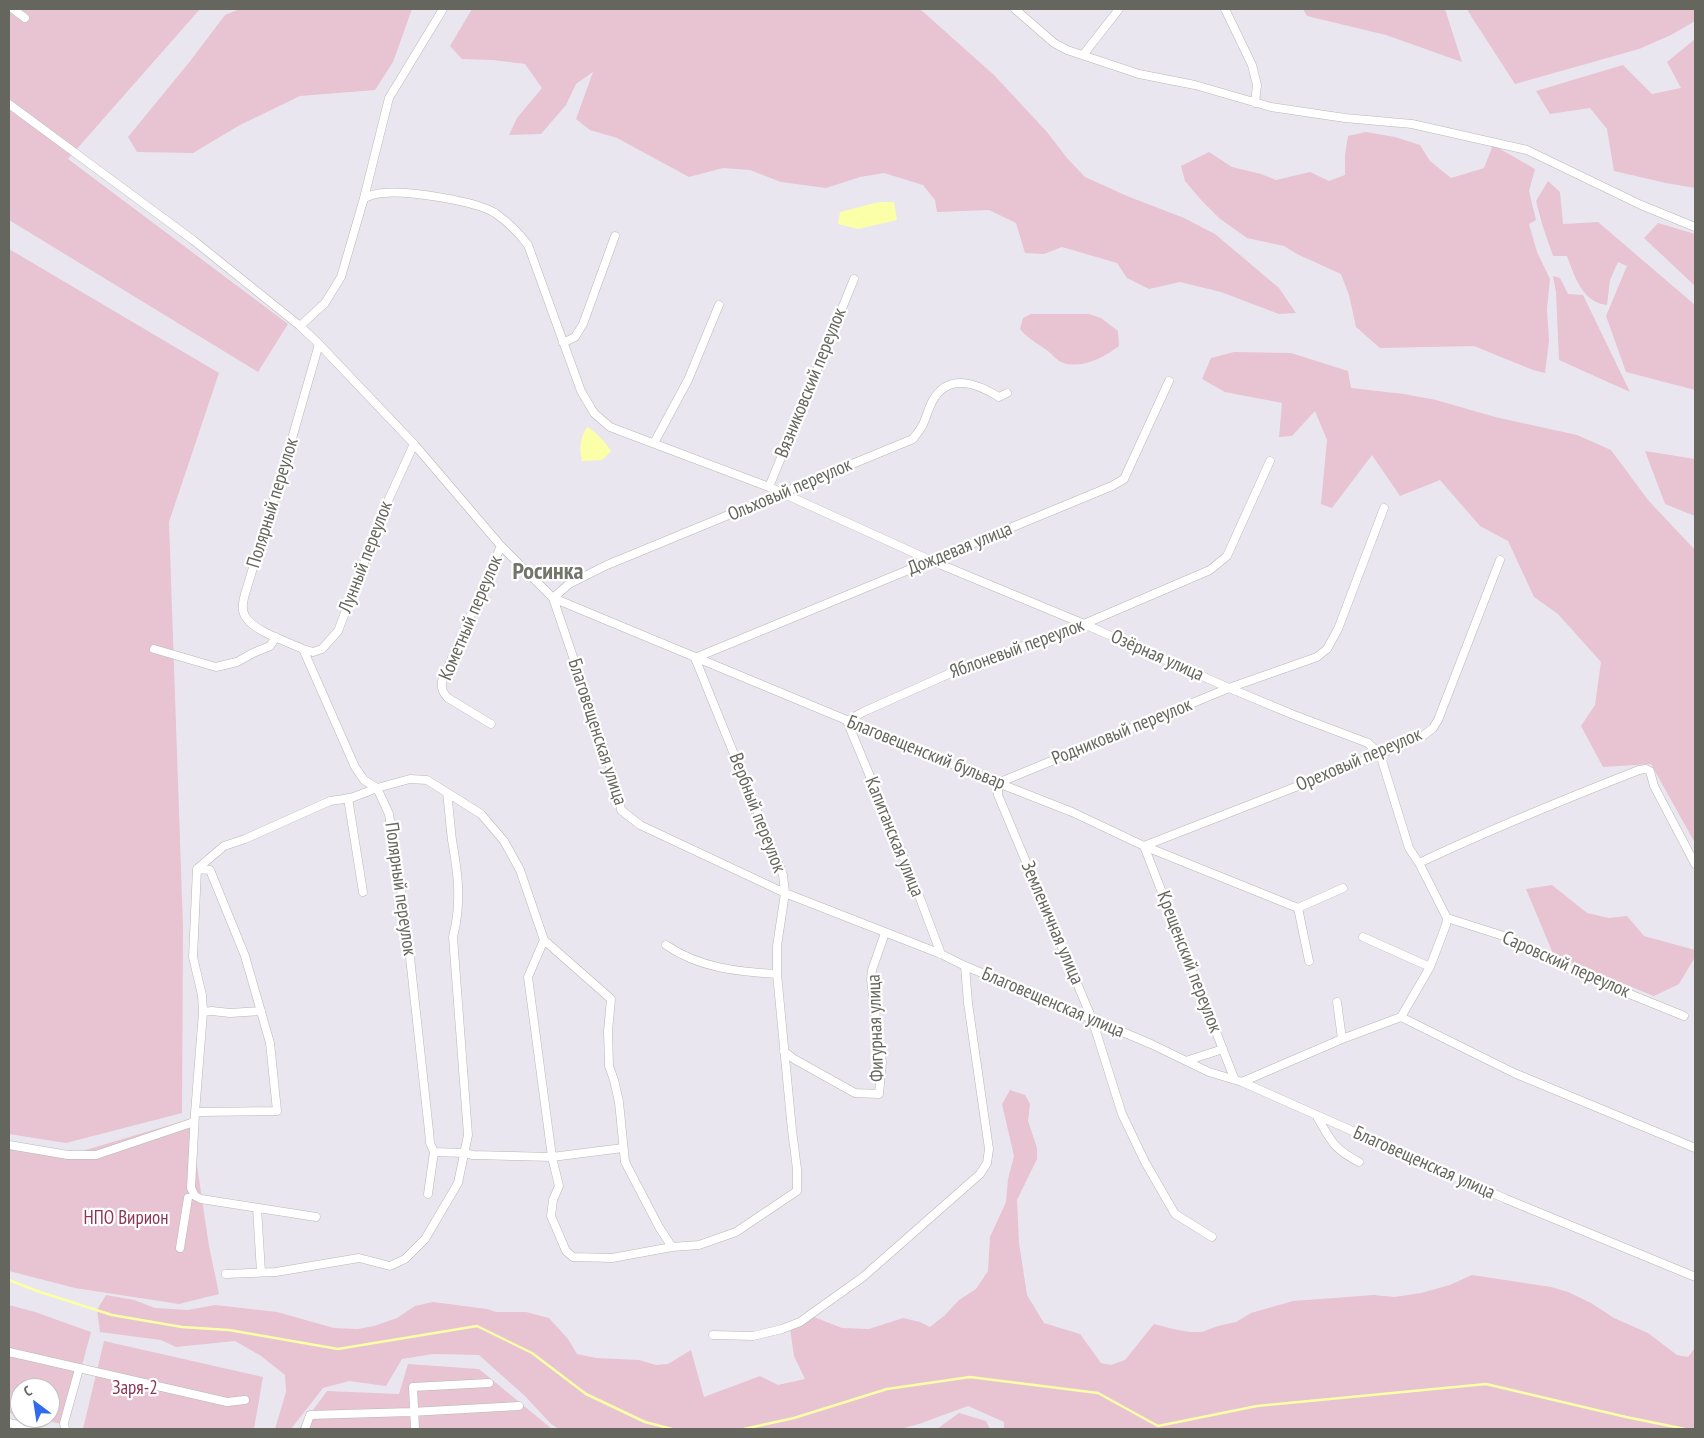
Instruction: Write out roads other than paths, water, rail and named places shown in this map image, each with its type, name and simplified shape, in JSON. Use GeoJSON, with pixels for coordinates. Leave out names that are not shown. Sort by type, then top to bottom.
{"type":"FeatureCollection","features":[{"type":"Feature","properties":{"kind":"street"},"geometry":{"type":"LineString","coordinates":[[13,9],[25,18]]}},
{"type":"Feature","properties":{"kind":"street"},"geometry":{"type":"LineString","coordinates":[[300,326],[326,303],[341,277],[364,198],[389,98],[443,9]]}},
{"type":"Feature","properties":{"kind":"street"},"geometry":{"type":"LineString","coordinates":[[1015,9],[1054,43],[1067,50],[1139,74],[1195,85],[1271,108],[1345,118],[1412,124],[1527,150],[1641,205],[1695,227]]}},
{"type":"Feature","properties":{"kind":"street"},"geometry":{"type":"LineString","coordinates":[[1083,55],[1119,9]]}},
{"type":"Feature","properties":{"kind":"street"},"geometry":{"type":"LineString","coordinates":[[1225,9],[1252,65],[1257,86],[1255,103]]}},
{"type":"Feature","properties":{"kind":"street"},"geometry":{"type":"LineString","coordinates":[[9,104],[193,240],[300,326],[414,444],[501,546],[553,598]]}},
{"type":"Feature","properties":{"kind":"street","name":"Озёрная улица"},"geometry":{"type":"LineString","coordinates":[[364,198],[380,193],[405,193],[454,200],[485,208],[503,218],[528,245],[582,391],[594,413],[610,427],[769,487],[932,561],[1084,624],[1229,688],[1368,743],[1380,754]]}},
{"type":"Feature","properties":{"kind":"street"},"geometry":{"type":"LineString","coordinates":[[563,343],[575,337],[583,324],[615,236]]}},
{"type":"Feature","properties":{"kind":"street","name":"Вязниковский переулок"},"geometry":{"type":"LineString","coordinates":[[769,487],[854,280]]}},
{"type":"Feature","properties":{"kind":"street"},"geometry":{"type":"LineString","coordinates":[[654,443],[688,380],[719,305]]}},
{"type":"Feature","properties":{"kind":"street","name":"Полярный переулок"},"geometry":{"type":"LineString","coordinates":[[319,344],[242,607],[246,617],[254,626],[303,649],[355,767],[364,780],[377,788],[389,814],[407,930],[430,1143],[434,1152]]}},
{"type":"Feature","properties":{"kind":"street","name":"Дождевая улица"},"geometry":{"type":"LineString","coordinates":[[695,658],[1112,486],[1124,479],[1169,381]]}},
{"type":"Feature","properties":{"kind":"street","name":"Ольховый переулок"},"geometry":{"type":"LineString","coordinates":[[553,598],[569,584],[607,565],[913,438],[924,423],[934,398],[951,385],[967,382],[978,385],[999,397],[1007,394]]}},
{"type":"Feature","properties":{"kind":"street","name":"Лунный переулок"},"geometry":{"type":"LineString","coordinates":[[303,649],[314,652],[322,649],[338,631],[387,503],[414,444]]}},
{"type":"Feature","properties":{"kind":"street","name":"Яблоневый переулок"},"geometry":{"type":"LineString","coordinates":[[847,721],[962,668],[1084,624],[1193,578],[1218,564],[1227,556],[1270,461]]}},
{"type":"Feature","properties":{"kind":"street","name":"Родниковый переулок"},"geometry":{"type":"LineString","coordinates":[[998,783],[1229,688],[1305,663],[1327,650],[1338,629],[1384,508]]}},
{"type":"Feature","properties":{"kind":"street","name":"Кометный переулок"},"geometry":{"type":"LineString","coordinates":[[491,724],[448,698],[444,694],[442,681],[501,546]]}},
{"type":"Feature","properties":{"kind":"street","name":"Ореховый переулок"},"geometry":{"type":"LineString","coordinates":[[1144,846],[1380,754],[1424,735],[1433,728],[1438,720],[1500,560]]}},
{"type":"Feature","properties":{"kind":"street","name":"Благовещенский бульвар"},"geometry":{"type":"LineString","coordinates":[[553,598],[847,721],[1072,812],[1144,846],[1298,908]]}},
{"type":"Feature","properties":{"kind":"street","name":"Благовещенская улица"},"geometry":{"type":"LineString","coordinates":[[553,598],[607,757],[619,796],[621,810],[640,825],[785,893],[885,934],[941,954],[964,966],[1092,1018],[1209,1072],[1234,1078],[1506,1199],[1694,1276]]}},
{"type":"Feature","properties":{"kind":"street"},"geometry":{"type":"LineString","coordinates":[[154,649],[216,667],[237,662],[270,646],[276,637]]}},
{"type":"Feature","properties":{"kind":"street","name":"Вербный переулок"},"geometry":{"type":"LineString","coordinates":[[672,1247],[698,1245],[736,1232],[797,1191],[797,1169],[778,974],[777,946],[785,893],[783,875],[695,658]]}},
{"type":"Feature","properties":{"kind":"street","name":"Капитанская улица"},"geometry":{"type":"LineString","coordinates":[[847,721],[915,885],[941,954]]}},
{"type":"Feature","properties":{"kind":"street"},"geometry":{"type":"LineString","coordinates":[[1242,1082],[1342,1039],[1401,1017],[1430,967],[1447,918],[1419,863],[1409,848],[1380,754]]}},
{"type":"Feature","properties":{"kind":"street"},"geometry":{"type":"LineString","coordinates":[[1419,863],[1591,789],[1646,768],[1650,771],[1654,786],[1695,864]]}},
{"type":"Feature","properties":{"kind":"street"},"geometry":{"type":"LineString","coordinates":[[316,1217],[201,1199],[195,1196],[191,1188],[203,1012],[202,995],[193,957],[197,869],[224,846],[246,839],[330,802],[410,779],[427,780],[482,814],[504,841],[520,870],[544,940],[611,999],[608,1031],[609,1066],[619,1102],[625,1162],[658,1227],[672,1247],[612,1258],[573,1257],[566,1251],[551,1216],[553,1200],[559,1186],[552,1157],[528,977],[544,940]]}},
{"type":"Feature","properties":{"kind":"street","name":"Земленичная улица"},"geometry":{"type":"LineString","coordinates":[[998,783],[998,795],[1092,1018],[1122,1114],[1145,1162],[1175,1214],[1212,1237]]}},
{"type":"Feature","properties":{"kind":"street"},"geometry":{"type":"LineString","coordinates":[[226,1274],[276,1272],[359,1258],[390,1266],[405,1259],[425,1239],[458,1183],[468,1135],[453,936],[457,921],[459,877],[447,793]]}},
{"type":"Feature","properties":{"kind":"street"},"geometry":{"type":"LineString","coordinates":[[348,798],[364,892]]}},
{"type":"Feature","properties":{"kind":"street","name":"Крещенский переулок"},"geometry":{"type":"LineString","coordinates":[[1144,846],[1234,1078]]}},
{"type":"Feature","properties":{"kind":"street"},"geometry":{"type":"LineString","coordinates":[[195,1113],[277,1111],[270,1043],[245,956],[210,870],[197,869]]}},
{"type":"Feature","properties":{"kind":"street"},"geometry":{"type":"LineString","coordinates":[[1309,960],[1298,908],[1343,888]]}},
{"type":"Feature","properties":{"kind":"street","name":"Саровский переулок"},"geometry":{"type":"LineString","coordinates":[[1447,918],[1513,939],[1575,972],[1684,1016]]}},
{"type":"Feature","properties":{"kind":"street","name":"Фигурная улица"},"geometry":{"type":"LineString","coordinates":[[784,1051],[794,1059],[855,1092],[879,1094],[882,1062],[871,980],[872,970],[885,934]]}},
{"type":"Feature","properties":{"kind":"street"},"geometry":{"type":"LineString","coordinates":[[1363,937],[1430,967]]}},
{"type":"Feature","properties":{"kind":"street"},"geometry":{"type":"LineString","coordinates":[[666,945],[697,961],[740,972],[778,974]]}},
{"type":"Feature","properties":{"kind":"street"},"geometry":{"type":"LineString","coordinates":[[713,1335],[753,1336],[782,1329],[800,1322],[864,1277],[980,1174],[987,1162],[989,1149],[964,966]]}},
{"type":"Feature","properties":{"kind":"street"},"geometry":{"type":"LineString","coordinates":[[1337,1002],[1342,1039]]}},
{"type":"Feature","properties":{"kind":"street"},"geometry":{"type":"LineString","coordinates":[[203,1012],[261,1011]]}},
{"type":"Feature","properties":{"kind":"street"},"geometry":{"type":"LineString","coordinates":[[1401,1017],[1514,1073],[1695,1148]]}},
{"type":"Feature","properties":{"kind":"street"},"geometry":{"type":"LineString","coordinates":[[1186,1061],[1223,1049]]}},
{"type":"Feature","properties":{"kind":"street"},"geometry":{"type":"LineString","coordinates":[[1316,1115],[1330,1141],[1343,1154],[1359,1162]]}},
{"type":"Feature","properties":{"kind":"street"},"geometry":{"type":"LineString","coordinates":[[9,1145],[68,1155],[96,1155],[194,1122]]}},
{"type":"Feature","properties":{"kind":"street"},"geometry":{"type":"LineString","coordinates":[[428,1194],[434,1152],[552,1157],[624,1148]]}},
{"type":"Feature","properties":{"kind":"street"},"geometry":{"type":"LineString","coordinates":[[180,1248],[188,1198]]}},
{"type":"Feature","properties":{"kind":"street"},"geometry":{"type":"LineString","coordinates":[[257,1208],[261,1272]]}},
{"type":"Feature","properties":{"kind":"street"},"geometry":{"type":"LineString","coordinates":[[9,1352],[227,1402],[245,1400]]}},
{"type":"Feature","properties":{"kind":"street"},"geometry":{"type":"LineString","coordinates":[[65,1429],[64,1423],[79,1369]]}},
{"type":"Feature","properties":{"kind":"street"},"geometry":{"type":"LineString","coordinates":[[415,1429],[413,1387],[489,1383]]}},
{"type":"Feature","properties":{"kind":"street"},"geometry":{"type":"LineString","coordinates":[[305,1429],[310,1415],[519,1406]]}},
{"type":"Feature","properties":{"kind":"street"},"geometry":{"type":"LineString","coordinates":[[9,1423],[36,1429]]}},
{"type":"Feature","properties":{"kind":"waterway"},"geometry":{"type":"LineString","coordinates":[[9,1280],[112,1315],[182,1327],[229,1330],[338,1349],[477,1326],[532,1353],[586,1394],[645,1422],[672,1429]]}},
{"type":"Feature","properties":{"kind":"waterway"},"geometry":{"type":"LineString","coordinates":[[744,1429],[794,1418],[887,1389],[970,1377],[1098,1393],[1158,1426],[1257,1406],[1486,1384],[1685,1429]]}},
{"type":"Feature","properties":{"kind":"district","name":"Росинка"},"geometry":{"type":"Point","coordinates":[548,572]}},
{"type":"Feature","properties":{"kind":"park label","name":"НПО Вирион"},"geometry":{"type":"Point","coordinates":[126,1219]}},
{"type":"Feature","properties":{"kind":"park label","name":"Заря-2"},"geometry":{"type":"Point","coordinates":[135,1389]}}]}
